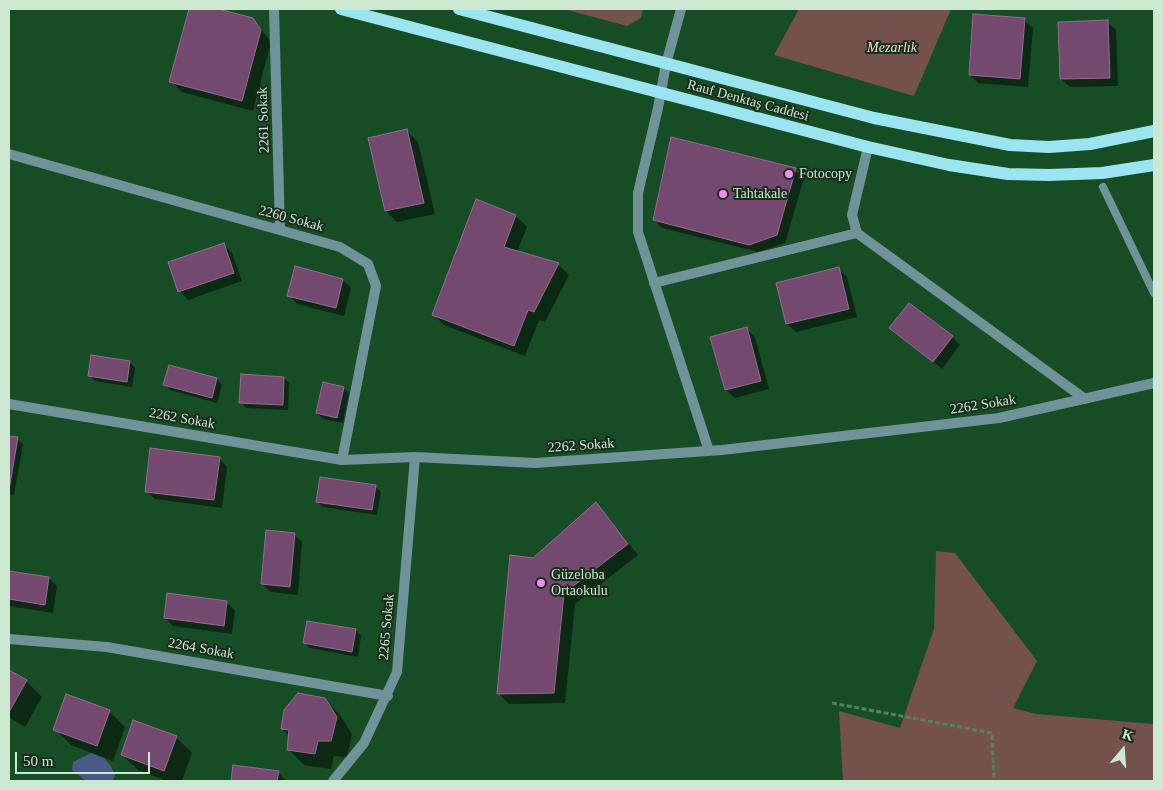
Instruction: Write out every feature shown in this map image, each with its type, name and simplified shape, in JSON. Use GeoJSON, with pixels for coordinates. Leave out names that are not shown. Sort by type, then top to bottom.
{"type":"FeatureCollection","features":[{"type":"Feature","properties":{"kind":"main road","name":"Rauf Denktaş Caddesi"},"geometry":{"type":"LineString","coordinates":[[341,9],[868,147],[949,165],[1008,174],[1102,173],[1154,165]]}},
{"type":"Feature","properties":{"kind":"main road","name":"Rauf Denktaş Caddesi"},"geometry":{"type":"LineString","coordinates":[[459,9],[874,118],[1010,145],[1050,147],[1090,144],[1154,131]]}},
{"type":"Feature","properties":{"kind":"street","name":"2261 Sokak"},"geometry":{"type":"LineString","coordinates":[[274,9],[280,230]]}},
{"type":"Feature","properties":{"kind":"street"},"geometry":{"type":"LineString","coordinates":[[681,9],[666,64],[638,193],[638,232],[709,451]]}},
{"type":"Feature","properties":{"kind":"street"},"geometry":{"type":"LineString","coordinates":[[868,147],[852,215],[857,233],[1085,399]]}},
{"type":"Feature","properties":{"kind":"street","name":"2260 Sokak"},"geometry":{"type":"LineString","coordinates":[[9,154],[340,247],[368,264],[376,286],[342,460]]}},
{"type":"Feature","properties":{"kind":"street"},"geometry":{"type":"LineString","coordinates":[[654,283],[857,233]]}},
{"type":"Feature","properties":{"kind":"street","name":"2262 Sokak"},"geometry":{"type":"LineString","coordinates":[[9,404],[342,460],[415,458],[535,463],[709,451],[999,418],[1154,383]]}},
{"type":"Feature","properties":{"kind":"street","name":"2265 Sokak"},"geometry":{"type":"LineString","coordinates":[[332,781],[364,743],[388,696],[397,672],[415,458]]}},
{"type":"Feature","properties":{"kind":"street","name":"2264 Sokak"},"geometry":{"type":"LineString","coordinates":[[9,639],[107,646],[388,696]]}},
{"type":"Feature","properties":{"kind":"lane"},"geometry":{"type":"LineString","coordinates":[[1103,187],[1154,293]]}},
{"type":"Feature","properties":{"kind":"path"},"geometry":{"type":"LineString","coordinates":[[832,703],[992,733],[994,781]]}},
{"type":"Feature","properties":{"kind":"green space"},"geometry":{"type":"Polygon","coordinates":[[[564,9],[643,9],[641,18],[627,26],[564,9]]]}},
{"type":"Feature","properties":{"kind":"green space","name":"Mezarlık"},"geometry":{"type":"Polygon","coordinates":[[[799,9],[951,9],[914,96],[774,55],[799,9]]]}},
{"type":"Feature","properties":{"kind":"green space"},"geometry":{"type":"Polygon","coordinates":[[[936,551],[955,553],[1037,661],[1013,708],[1036,714],[1154,724],[1154,781],[843,781],[839,711],[900,728],[934,629],[936,551]]]}},
{"type":"Feature","properties":{"kind":"water"},"geometry":{"type":"Polygon","coordinates":[[[91,753],[104,758],[111,766],[115,776],[112,781],[86,781],[72,770],[73,762],[91,753]]]}},
{"type":"Feature","properties":{"kind":"building"},"geometry":{"type":"Polygon","coordinates":[[[189,9],[218,9],[253,18],[261,30],[242,101],[169,82],[189,9]]]}},
{"type":"Feature","properties":{"kind":"building"},"geometry":{"type":"Polygon","coordinates":[[[973,14],[1025,18],[1020,79],[969,75],[973,14]]]}},
{"type":"Feature","properties":{"kind":"building"},"geometry":{"type":"Polygon","coordinates":[[[1108,20],[1110,78],[1060,79],[1058,22],[1108,20]]]}},
{"type":"Feature","properties":{"kind":"building"},"geometry":{"type":"Polygon","coordinates":[[[407,129],[424,203],[385,211],[368,138],[407,129]]]}},
{"type":"Feature","properties":{"kind":"building","name":"Tahtakale"},"geometry":{"type":"Polygon","coordinates":[[[671,137],[796,168],[777,235],[749,245],[653,220],[671,137]]]}},
{"type":"Feature","properties":{"kind":"building"},"geometry":{"type":"Polygon","coordinates":[[[476,199],[516,215],[504,247],[559,263],[534,312],[528,310],[514,346],[432,315],[476,199]]]}},
{"type":"Feature","properties":{"kind":"building"},"geometry":{"type":"Polygon","coordinates":[[[224,243],[234,273],[178,292],[168,262],[224,243]]]}},
{"type":"Feature","properties":{"kind":"building"},"geometry":{"type":"Polygon","coordinates":[[[295,266],[343,279],[336,308],[287,296],[295,266]]]}},
{"type":"Feature","properties":{"kind":"building"},"geometry":{"type":"Polygon","coordinates":[[[839,267],[849,309],[786,324],[776,283],[839,267]]]}},
{"type":"Feature","properties":{"kind":"building"},"geometry":{"type":"Polygon","coordinates":[[[909,303],[953,336],[933,362],[889,328],[909,303]]]}},
{"type":"Feature","properties":{"kind":"building"},"geometry":{"type":"Polygon","coordinates":[[[747,327],[761,381],[725,390],[710,337],[747,327]]]}},
{"type":"Feature","properties":{"kind":"building"},"geometry":{"type":"Polygon","coordinates":[[[91,355],[130,361],[127,382],[88,376],[91,355]]]}},
{"type":"Feature","properties":{"kind":"building"},"geometry":{"type":"Polygon","coordinates":[[[169,365],[217,378],[212,398],[163,385],[169,365]]]}},
{"type":"Feature","properties":{"kind":"building"},"geometry":{"type":"Polygon","coordinates":[[[241,374],[284,377],[283,405],[239,403],[241,374]]]}},
{"type":"Feature","properties":{"kind":"building"},"geometry":{"type":"Polygon","coordinates":[[[323,382],[344,387],[337,418],[316,413],[323,382]]]}},
{"type":"Feature","properties":{"kind":"building"},"geometry":{"type":"Polygon","coordinates":[[[9,436],[18,437],[9,490],[9,436]]]}},
{"type":"Feature","properties":{"kind":"building"},"geometry":{"type":"Polygon","coordinates":[[[150,448],[220,457],[214,500],[145,492],[150,448]]]}},
{"type":"Feature","properties":{"kind":"building"},"geometry":{"type":"Polygon","coordinates":[[[320,477],[376,485],[372,510],[316,502],[320,477]]]}},
{"type":"Feature","properties":{"kind":"building"},"geometry":{"type":"Polygon","coordinates":[[[596,502],[628,544],[564,593],[554,693],[497,694],[510,555],[533,558],[596,502]]]}},
{"type":"Feature","properties":{"kind":"building"},"geometry":{"type":"Polygon","coordinates":[[[266,530],[295,533],[290,587],[261,584],[266,530]]]}},
{"type":"Feature","properties":{"kind":"building"},"geometry":{"type":"Polygon","coordinates":[[[9,571],[49,577],[45,605],[9,599],[9,571]]]}},
{"type":"Feature","properties":{"kind":"building"},"geometry":{"type":"Polygon","coordinates":[[[167,593],[227,601],[224,626],[164,618],[167,593]]]}},
{"type":"Feature","properties":{"kind":"building"},"geometry":{"type":"Polygon","coordinates":[[[307,621],[356,629],[352,652],[303,643],[307,621]]]}},
{"type":"Feature","properties":{"kind":"building"},"geometry":{"type":"Polygon","coordinates":[[[9,670],[27,680],[9,712],[9,670]]]}},
{"type":"Feature","properties":{"kind":"building"},"geometry":{"type":"Polygon","coordinates":[[[298,693],[325,698],[337,717],[331,741],[318,741],[315,754],[287,750],[289,730],[281,729],[284,710],[298,693]]]}},
{"type":"Feature","properties":{"kind":"building"},"geometry":{"type":"Polygon","coordinates":[[[66,694],[110,710],[97,746],[53,730],[66,694]]]}},
{"type":"Feature","properties":{"kind":"building"},"geometry":{"type":"Polygon","coordinates":[[[133,720],[177,736],[164,771],[121,755],[133,720]]]}},
{"type":"Feature","properties":{"kind":"building"},"geometry":{"type":"Polygon","coordinates":[[[233,765],[279,771],[277,781],[231,781],[233,765]]]}},
{"type":"Feature","properties":{"kind":"place","name":"Fotocopy"},"geometry":{"type":"Point","coordinates":[789,174]}},
{"type":"Feature","properties":{"kind":"place","name":"Tahtakale"},"geometry":{"type":"Point","coordinates":[723,194]}},
{"type":"Feature","properties":{"kind":"place","name":"Güzeloba Ortaokulu"},"geometry":{"type":"Point","coordinates":[541,583]}}]}
